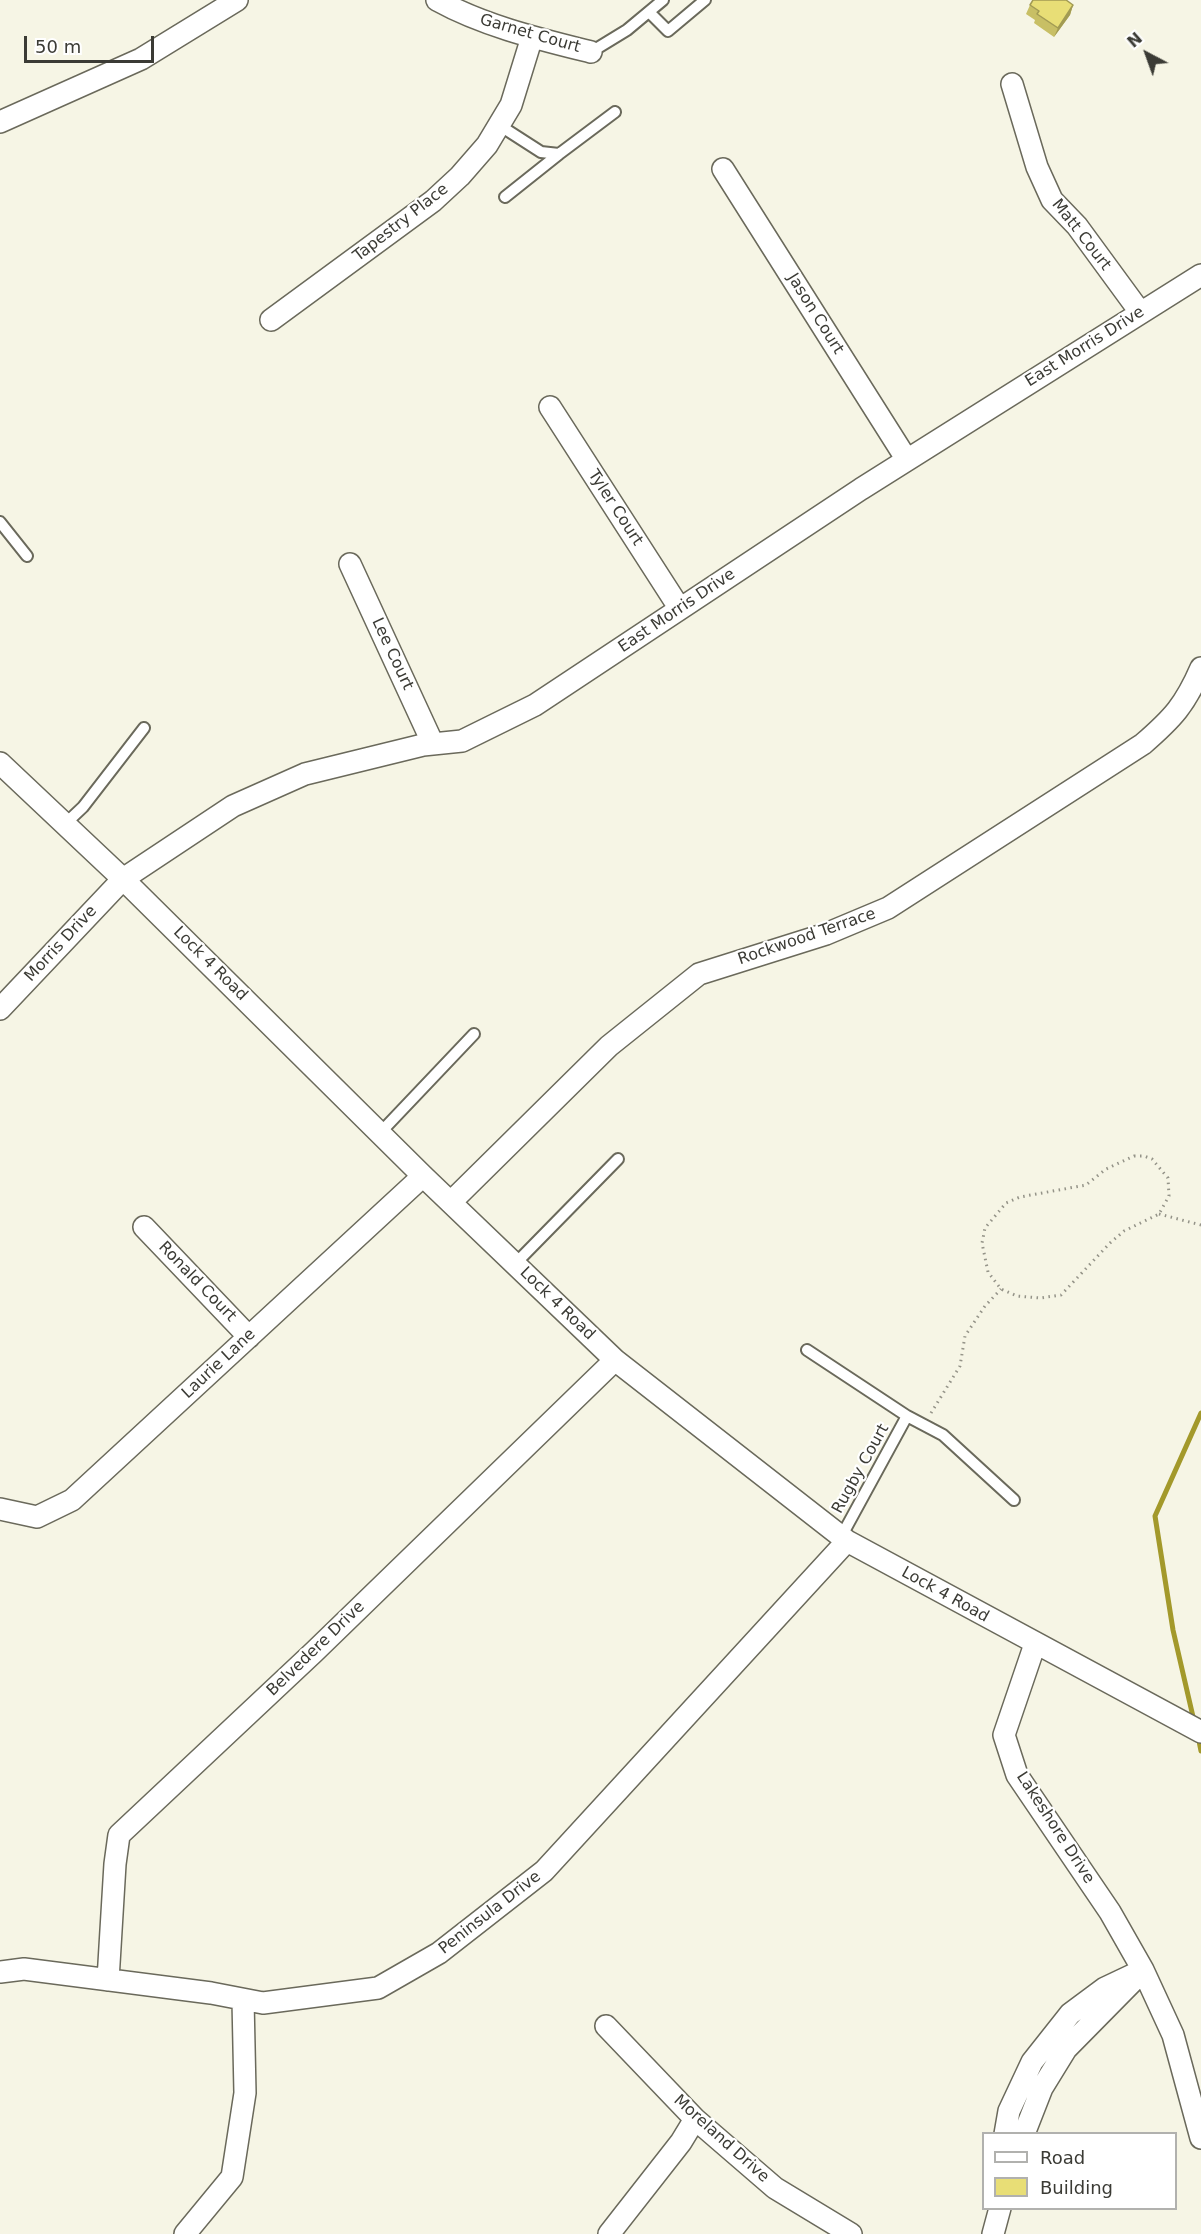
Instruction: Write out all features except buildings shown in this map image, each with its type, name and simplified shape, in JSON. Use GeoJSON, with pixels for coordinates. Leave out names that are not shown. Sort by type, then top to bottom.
{"type":"FeatureCollection","features":[{"type":"Feature","properties":{"kind":"street"},"geometry":{"type":"LineString","coordinates":[[0,122],[141,59],[237,0]]}},
{"type":"Feature","properties":{"kind":"street","name":"Garnet Court"},"geometry":{"type":"LineString","coordinates":[[437,0],[461,6],[532,37],[591,52]]}},
{"type":"Feature","properties":{"kind":"street","name":"Tapestry Place"},"geometry":{"type":"LineString","coordinates":[[271,320],[433,201],[460,176],[487,145],[511,105],[532,37]]}},
{"type":"Feature","properties":{"kind":"street","name":"Matt Court"},"geometry":{"type":"LineString","coordinates":[[1012,84],[1037,167],[1052,200],[1077,226],[1140,312]]}},
{"type":"Feature","properties":{"kind":"street","name":"Jason Court"},"geometry":{"type":"LineString","coordinates":[[723,169],[908,460]]}},
{"type":"Feature","properties":{"kind":"street","name":"East Morris Drive"},"geometry":{"type":"LineString","coordinates":[[123,879],[233,806],[305,774],[433,744],[462,741],[535,705],[908,460],[1201,275]]}},
{"type":"Feature","properties":{"kind":"street","name":"Tyler Court"},"geometry":{"type":"LineString","coordinates":[[550,407],[680,609]]}},
{"type":"Feature","properties":{"kind":"street","name":"Lee Court"},"geometry":{"type":"LineString","coordinates":[[350,564],[433,744]]}},
{"type":"Feature","properties":{"kind":"street","name":"Rockwood Terrace"},"geometry":{"type":"LineString","coordinates":[[451,1202],[609,1046],[699,974],[826,934],[888,908],[1143,744],[1174,717],[1191,691],[1201,668]]}},
{"type":"Feature","properties":{"kind":"street","name":"Lock 4 Road"},"geometry":{"type":"LineString","coordinates":[[0,763],[123,879],[423,1176],[615,1360],[844,1539],[1201,1732]]}},
{"type":"Feature","properties":{"kind":"street","name":"Morris Drive"},"geometry":{"type":"LineString","coordinates":[[0,1009],[123,879]]}},
{"type":"Feature","properties":{"kind":"street","name":"Laurie Lane"},"geometry":{"type":"LineString","coordinates":[[0,1509],[37,1517],[72,1500],[423,1176]]}},
{"type":"Feature","properties":{"kind":"street","name":"Ronald Court"},"geometry":{"type":"LineString","coordinates":[[144,1227],[249,1337]]}},
{"type":"Feature","properties":{"kind":"street","name":"Belvedere Drive"},"geometry":{"type":"LineString","coordinates":[[108,1980],[119,1835],[314,1652],[615,1360]]}},
{"type":"Feature","properties":{"kind":"street","name":"Peninsula Drive"},"geometry":{"type":"LineString","coordinates":[[0,1972],[24,1969],[211,1993],[262,2003],[378,1988],[440,1953],[544,1872],[844,1539]]}},
{"type":"Feature","properties":{"kind":"street","name":"Lakeshore Drive"},"geometry":{"type":"LineString","coordinates":[[1035,1644],[1004,1735],[1017,1775],[1110,1911],[1143,1970],[1173,2035],[1201,2138]]}},
{"type":"Feature","properties":{"kind":"street"},"geometry":{"type":"LineString","coordinates":[[1005,2132],[1009,2111],[1032,2062],[1070,2014],[1105,1988],[1143,1970]]}},
{"type":"Feature","properties":{"kind":"street"},"geometry":{"type":"LineString","coordinates":[[1023,2132],[1042,2088],[1066,2049],[1143,1970]]}},
{"type":"Feature","properties":{"kind":"street"},"geometry":{"type":"LineString","coordinates":[[185,2234],[232,2177],[245,2093],[243,2000]]}},
{"type":"Feature","properties":{"kind":"street","name":"Moreland Drive"},"geometry":{"type":"LineString","coordinates":[[606,2026],[695,2120],[775,2188],[851,2234]]}},
{"type":"Feature","properties":{"kind":"street"},"geometry":{"type":"LineString","coordinates":[[609,2234],[681,2142],[695,2120]]}},
{"type":"Feature","properties":{"kind":"street"},"geometry":{"type":"LineString","coordinates":[[987,2234],[992,2210]]}},
{"type":"Feature","properties":{"kind":"street"},"geometry":{"type":"LineString","coordinates":[[993,2234],[999,2210]]}},
{"type":"Feature","properties":{"kind":"lane"},"geometry":{"type":"LineString","coordinates":[[591,52],[627,30],[663,0]]}},
{"type":"Feature","properties":{"kind":"lane"},"geometry":{"type":"LineString","coordinates":[[649,12],[668,31],[705,0]]}},
{"type":"Feature","properties":{"kind":"lane"},"geometry":{"type":"LineString","coordinates":[[505,197],[615,112]]}},
{"type":"Feature","properties":{"kind":"lane"},"geometry":{"type":"LineString","coordinates":[[499,125],[541,152],[559,154]]}},
{"type":"Feature","properties":{"kind":"lane"},"geometry":{"type":"LineString","coordinates":[[0,522],[27,556]]}},
{"type":"Feature","properties":{"kind":"lane"},"geometry":{"type":"LineString","coordinates":[[65,824],[83,807],[144,728]]}},
{"type":"Feature","properties":{"kind":"lane"},"geometry":{"type":"LineString","coordinates":[[380,1132],[474,1034]]}},
{"type":"Feature","properties":{"kind":"lane"},"geometry":{"type":"LineString","coordinates":[[515,1264],[618,1160]]}},
{"type":"Feature","properties":{"kind":"lane","name":"Rugby Court"},"geometry":{"type":"LineString","coordinates":[[807,1350],[907,1416],[943,1435],[1014,1500]]}},
{"type":"Feature","properties":{"kind":"lane","name":"Rugby Court"},"geometry":{"type":"LineString","coordinates":[[844,1539],[907,1416]]}},
{"type":"Feature","properties":{"kind":"path"},"geometry":{"type":"LineString","coordinates":[[1134,1156],[1152,1159],[1168,1178],[1169,1196],[1159,1214],[1124,1231],[1092,1259],[1061,1295],[1040,1298],[1017,1296],[1001,1289],[988,1272],[982,1242],[985,1228],[1006,1203],[1020,1197],[1086,1185],[1106,1169],[1134,1156]]}},
{"type":"Feature","properties":{"kind":"path"},"geometry":{"type":"LineString","coordinates":[[1159,1214],[1201,1225]]}},
{"type":"Feature","properties":{"kind":"path"},"geometry":{"type":"LineString","coordinates":[[924,1425],[960,1366],[965,1336],[985,1306],[1001,1289]]}},
{"type":"Feature","properties":{"kind":"waterway"},"geometry":{"type":"LineString","coordinates":[[1194,1721],[1173,1630],[1155,1516],[1201,1413]]}},
{"type":"Feature","properties":{"kind":"waterway"},"geometry":{"type":"LineString","coordinates":[[1198,1736],[1201,1751]]}}]}
